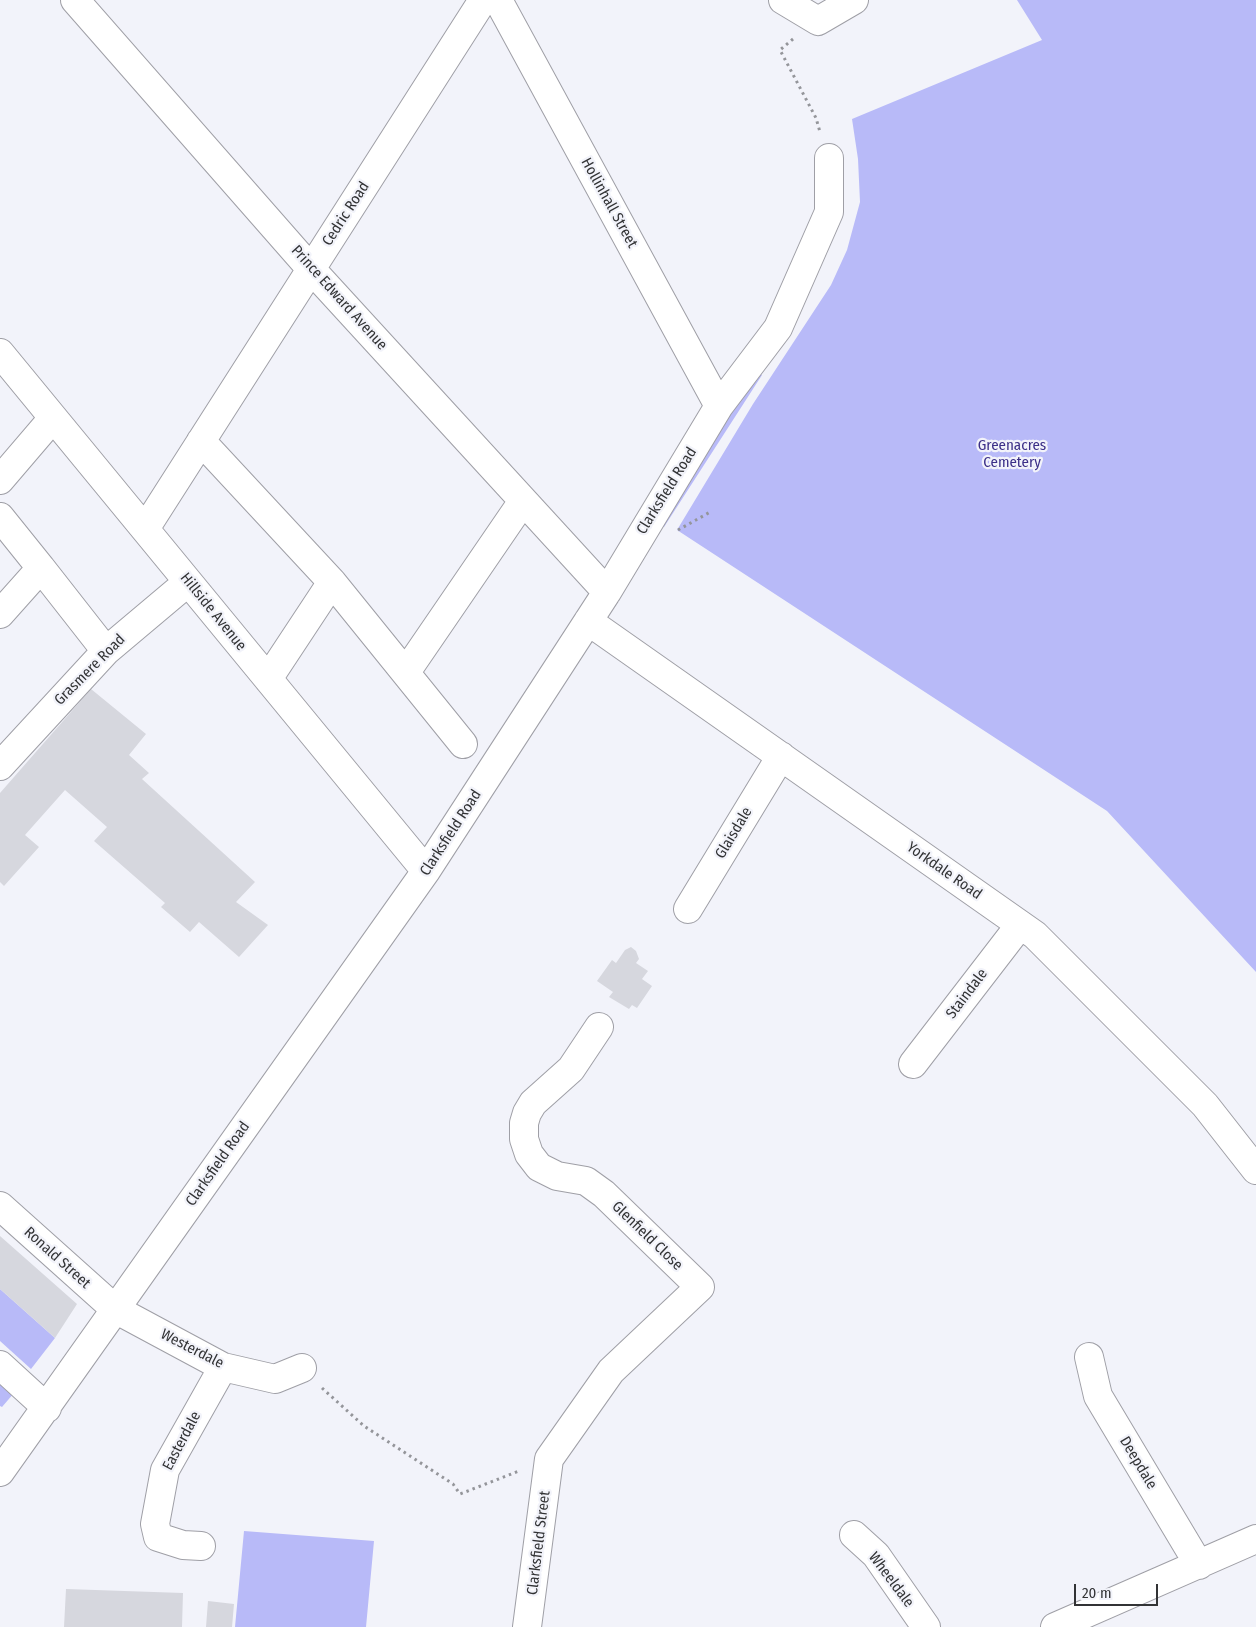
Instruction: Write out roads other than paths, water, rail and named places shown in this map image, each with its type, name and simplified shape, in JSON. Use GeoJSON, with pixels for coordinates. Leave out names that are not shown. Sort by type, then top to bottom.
{"type":"FeatureCollection","features":[{"type":"Feature","properties":{"kind":"street","name":"Prince Edward Avenue"},"geometry":{"type":"LineString","coordinates":[[75,0],[311,269],[607,592]]}},
{"type":"Feature","properties":{"kind":"street","name":"Cedric Road"},"geometry":{"type":"LineString","coordinates":[[145,529],[483,0]]}},
{"type":"Feature","properties":{"kind":"street","name":"Hollinhall Street"},"geometry":{"type":"LineString","coordinates":[[498,0],[719,406]]}},
{"type":"Feature","properties":{"kind":"street"},"geometry":{"type":"LineString","coordinates":[[783,0],[818,21],[854,0]]}},
{"type":"Feature","properties":{"kind":"street","name":"Clarksfield Road"},"geometry":{"type":"LineString","coordinates":[[0,1472],[426,871],[607,592],[719,406],[778,328],[829,212],[829,158]]}},
{"type":"Feature","properties":{"kind":"street","name":"Hillside Avenue"},"geometry":{"type":"LineString","coordinates":[[0,353],[426,871]]}},
{"type":"Feature","properties":{"kind":"street"},"geometry":{"type":"LineString","coordinates":[[0,480],[53,418]]}},
{"type":"Feature","properties":{"kind":"street"},"geometry":{"type":"LineString","coordinates":[[201,441],[332,582],[463,744]]}},
{"type":"Feature","properties":{"kind":"street"},"geometry":{"type":"LineString","coordinates":[[406,672],[523,501]]}},
{"type":"Feature","properties":{"kind":"street"},"geometry":{"type":"LineString","coordinates":[[0,517],[106,651]]}},
{"type":"Feature","properties":{"kind":"street"},"geometry":{"type":"LineString","coordinates":[[0,614],[41,568]]}},
{"type":"Feature","properties":{"kind":"street","name":"Grasmere Road"},"geometry":{"type":"LineString","coordinates":[[0,766],[106,651],[188,582]]}},
{"type":"Feature","properties":{"kind":"street"},"geometry":{"type":"LineString","coordinates":[[268,679],[332,582]]}},
{"type":"Feature","properties":{"kind":"street","name":"Yorkdale Road"},"geometry":{"type":"LineString","coordinates":[[588,621],[1035,935],[1205,1105],[1256,1170]]}},
{"type":"Feature","properties":{"kind":"street","name":"Glaisdale"},"geometry":{"type":"LineString","coordinates":[[688,909],[781,756]]}},
{"type":"Feature","properties":{"kind":"street","name":"Staindale"},"geometry":{"type":"LineString","coordinates":[[913,1064],[1020,924]]}},
{"type":"Feature","properties":{"kind":"street","name":"Glenfield Close"},"geometry":{"type":"LineString","coordinates":[[549,1459],[611,1371],[700,1287],[604,1194],[586,1181],[557,1176],[538,1167],[529,1154],[524,1139],[524,1123],[527,1113],[533,1103],[570,1069],[600,1027]]}},
{"type":"Feature","properties":{"kind":"street","name":"Ronald Street"},"geometry":{"type":"LineString","coordinates":[[0,1206],[115,1309]]}},
{"type":"Feature","properties":{"kind":"street","name":"Westerdale"},"geometry":{"type":"LineString","coordinates":[[115,1309],[223,1367],[275,1379],[302,1368]]}},
{"type":"Feature","properties":{"kind":"street","name":"Deepdale"},"geometry":{"type":"LineString","coordinates":[[1089,1357],[1098,1396],[1199,1565]]}},
{"type":"Feature","properties":{"kind":"street"},"geometry":{"type":"LineString","coordinates":[[0,1365],[47,1408]]}},
{"type":"Feature","properties":{"kind":"street","name":"Easterdale"},"geometry":{"type":"LineString","coordinates":[[201,1546],[183,1545],[158,1537],[155,1524],[165,1470],[223,1367]]}},
{"type":"Feature","properties":{"kind":"street","name":"Clarksfield Street"},"geometry":{"type":"LineString","coordinates":[[527,1627],[549,1459]]}},
{"type":"Feature","properties":{"kind":"street","name":"Wheeldale"},"geometry":{"type":"LineString","coordinates":[[854,1535],[876,1555],[926,1627]]}},
{"type":"Feature","properties":{"kind":"street"},"geometry":{"type":"LineString","coordinates":[[1055,1627],[1256,1539]]}},
{"type":"Feature","properties":{"kind":"park label","name":"Greenacres Cemetery"},"geometry":{"type":"Point","coordinates":[1012,454]}}]}
